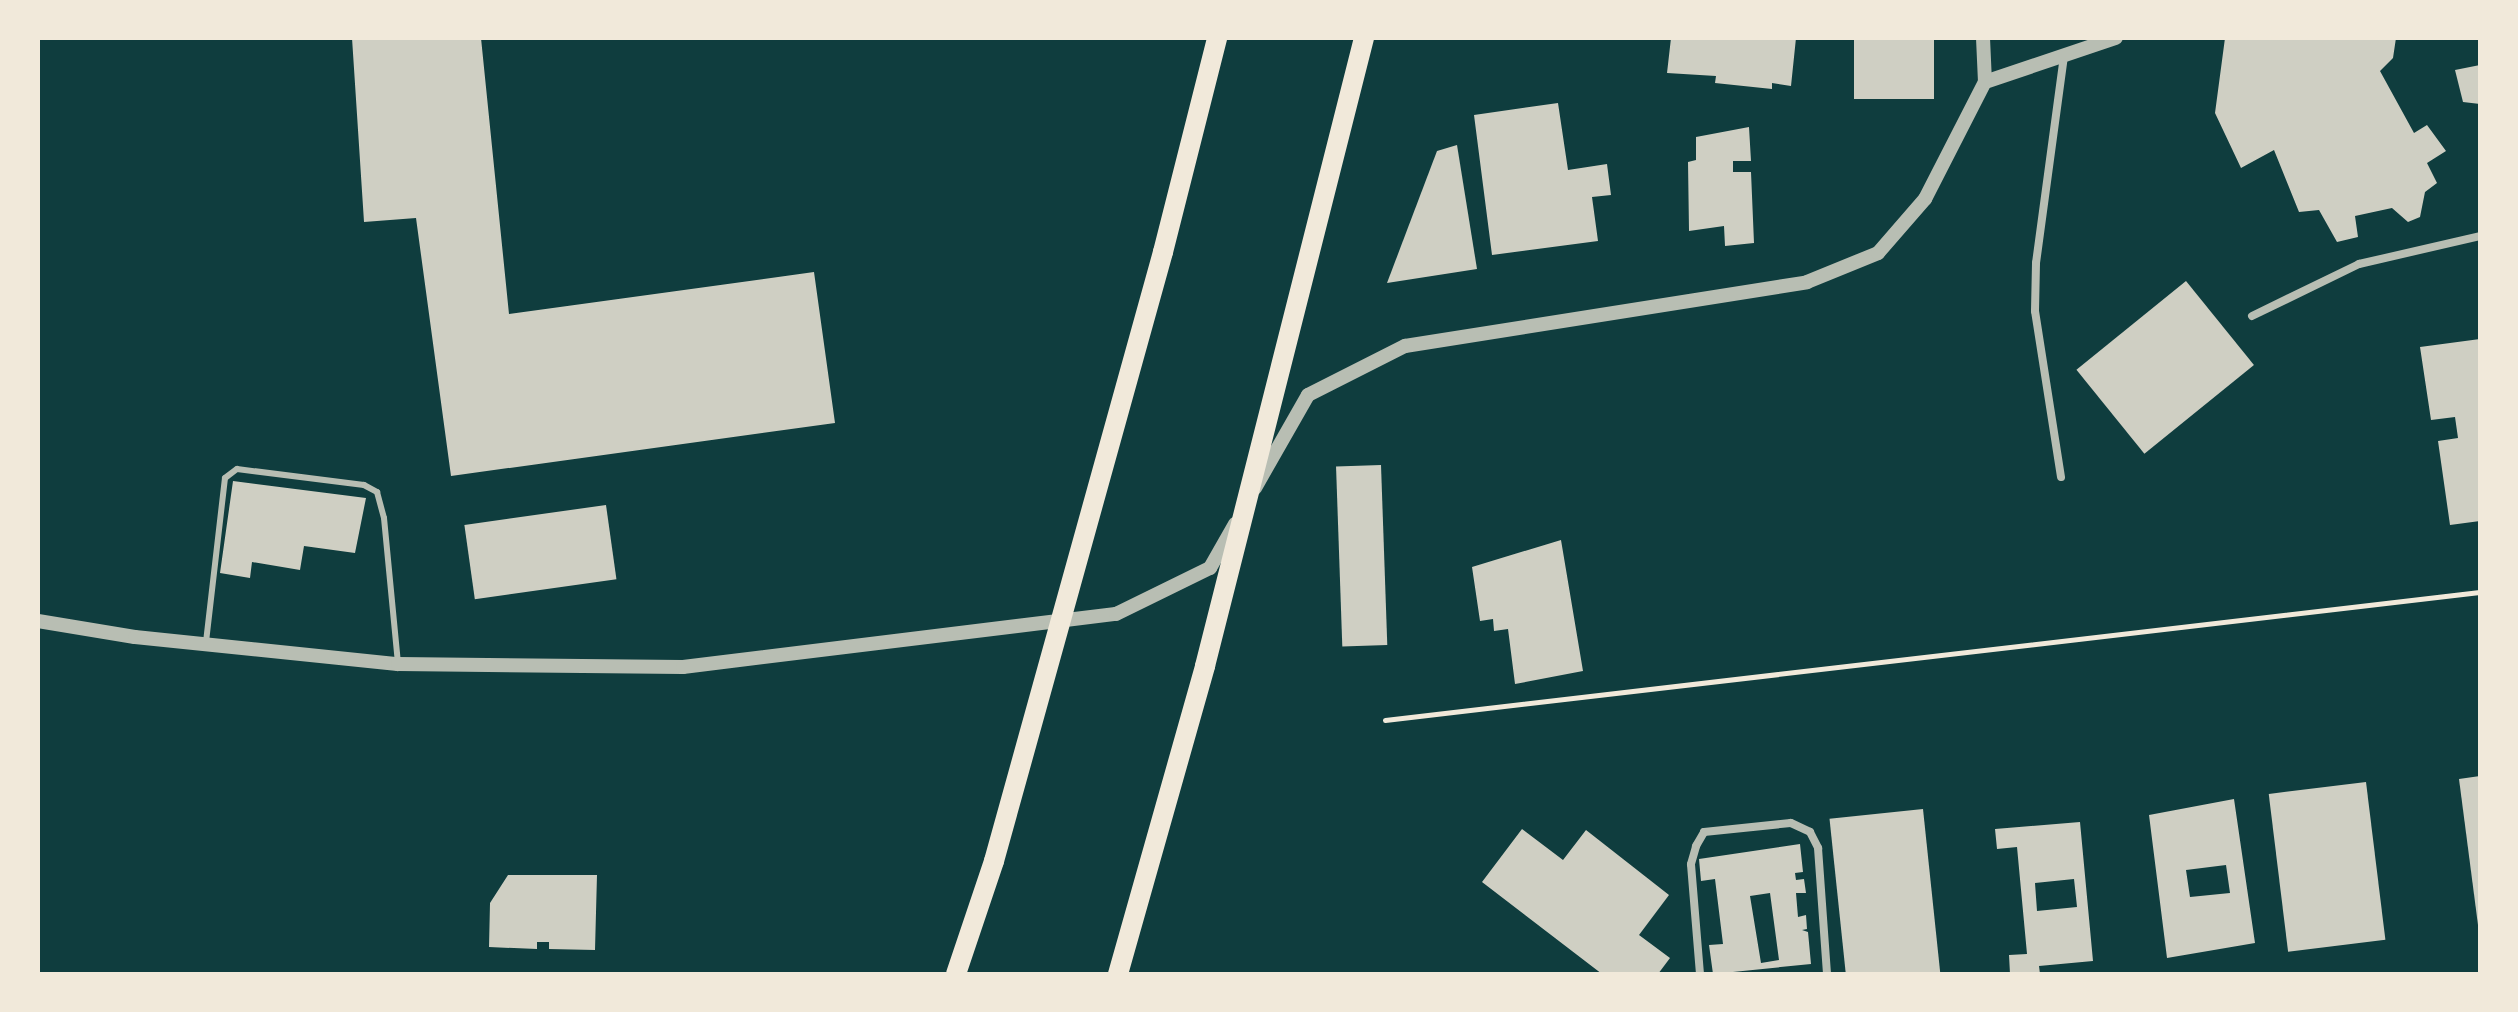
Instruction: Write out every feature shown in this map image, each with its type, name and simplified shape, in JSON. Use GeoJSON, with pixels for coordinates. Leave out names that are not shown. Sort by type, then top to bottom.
{"type":"FeatureCollection","features":[{"type":"Feature","properties":{"kind":"main road"},"geometry":{"type":"LineString","coordinates":[[956,974],[994,861],[1035,714],[1121,404],[1217,38]]}},
{"type":"Feature","properties":{"kind":"main road"},"geometry":{"type":"LineString","coordinates":[[1118,974],[1205,666],[1364,38]]}},
{"type":"Feature","properties":{"kind":"street"},"geometry":{"type":"LineString","coordinates":[[38,621],[206,646],[398,664],[683,667],[1116,614],[1210,568],[1308,395],[1405,346],[1807,282],[1878,253],[1925,199],[1985,82],[1983,38]]}},
{"type":"Feature","properties":{"kind":"street"},"geometry":{"type":"LineString","coordinates":[[1985,82],[2116,38]]}},
{"type":"Feature","properties":{"kind":"street"},"geometry":{"type":"LineString","coordinates":[[2061,477],[2035,311],[2036,263],[2064,56]]}},
{"type":"Feature","properties":{"kind":"street"},"geometry":{"type":"LineString","coordinates":[[2252,316],[2359,264],[2480,236]]}},
{"type":"Feature","properties":{"kind":"street"},"geometry":{"type":"LineString","coordinates":[[1700,974],[1691,864],[1704,832],[1791,823],[1810,832],[1818,848],[1827,974]]}},
{"type":"Feature","properties":{"kind":"lane"},"geometry":{"type":"LineString","coordinates":[[206,646],[225,478],[237,469],[364,485],[377,492],[384,518],[398,664]]}},
{"type":"Feature","properties":{"kind":"path"},"geometry":{"type":"LineString","coordinates":[[1385,720],[2480,592]]}},
{"type":"Feature","properties":{"kind":"building"},"geometry":{"type":"Polygon","coordinates":[[[352,38],[481,38],[509,314],[814,272],[835,423],[451,476],[416,218],[364,222],[352,38]]]}},
{"type":"Feature","properties":{"kind":"building"},"geometry":{"type":"Polygon","coordinates":[[[1671,38],[1796,38],[1791,86],[1772,83],[1772,89],[1715,83],[1716,76],[1667,73],[1671,38]]]}},
{"type":"Feature","properties":{"kind":"building"},"geometry":{"type":"Polygon","coordinates":[[[1854,38],[1934,38],[1934,99],[1854,99],[1854,38]]]}},
{"type":"Feature","properties":{"kind":"building"},"geometry":{"type":"Polygon","coordinates":[[[2225,38],[2396,38],[2393,58],[2380,71],[2414,133],[2427,125],[2446,151],[2427,163],[2437,183],[2425,192],[2420,217],[2408,222],[2392,208],[2355,216],[2358,237],[2337,242],[2319,210],[2299,212],[2274,150],[2241,168],[2215,113],[2225,38]]]}},
{"type":"Feature","properties":{"kind":"building"},"geometry":{"type":"Polygon","coordinates":[[[2480,65],[2480,104],[2463,102],[2455,70],[2480,65]]]}},
{"type":"Feature","properties":{"kind":"building"},"geometry":{"type":"Polygon","coordinates":[[[1558,103],[1568,170],[1607,164],[1611,195],[1592,197],[1598,241],[1492,255],[1474,115],[1558,103]]]}},
{"type":"Feature","properties":{"kind":"building"},"geometry":{"type":"Polygon","coordinates":[[[1749,127],[1751,161],[1733,161],[1733,172],[1751,172],[1754,243],[1725,246],[1724,226],[1689,231],[1688,162],[1696,160],[1696,137],[1749,127]]]}},
{"type":"Feature","properties":{"kind":"building"},"geometry":{"type":"Polygon","coordinates":[[[1457,145],[1477,269],[1387,283],[1437,151],[1457,145]]]}},
{"type":"Feature","properties":{"kind":"building"},"geometry":{"type":"Polygon","coordinates":[[[2186,281],[2254,365],[2144,454],[2076,370],[2186,281]]]}},
{"type":"Feature","properties":{"kind":"building"},"geometry":{"type":"Polygon","coordinates":[[[2480,339],[2480,521],[2450,525],[2438,441],[2458,438],[2455,417],[2431,420],[2420,347],[2480,339]]]}},
{"type":"Feature","properties":{"kind":"building"},"geometry":{"type":"Polygon","coordinates":[[[1381,465],[1387,645],[1342,646],[1336,467],[1381,465]]]}},
{"type":"Feature","properties":{"kind":"building"},"geometry":{"type":"Polygon","coordinates":[[[233,481],[366,498],[355,553],[304,546],[300,570],[252,562],[250,578],[220,573],[233,481]]]}},
{"type":"Feature","properties":{"kind":"building"},"geometry":{"type":"Polygon","coordinates":[[[606,505],[616,579],[475,599],[464,525],[606,505]]]}},
{"type":"Feature","properties":{"kind":"building"},"geometry":{"type":"Polygon","coordinates":[[[1561,540],[1583,671],[1515,684],[1508,629],[1494,631],[1493,619],[1480,621],[1472,567],[1561,540]]]}},
{"type":"Feature","properties":{"kind":"building"},"geometry":{"type":"Polygon","coordinates":[[[2480,776],[2480,925],[2478,925],[2459,779],[2480,776]]]}},
{"type":"Feature","properties":{"kind":"building"},"geometry":{"type":"Polygon","coordinates":[[[2366,782],[2385,940],[2288,952],[2269,794],[2366,782]]]}},
{"type":"Feature","properties":{"kind":"building"},"geometry":{"type":"Polygon","coordinates":[[[2234,799],[2255,943],[2167,958],[2149,815],[2234,799]],[[2226,865],[2186,870],[2190,897],[2230,893],[2226,865]]]}},
{"type":"Feature","properties":{"kind":"building"},"geometry":{"type":"Polygon","coordinates":[[[1923,809],[1940,974],[1846,974],[1830,819],[1923,809]]]}},
{"type":"Feature","properties":{"kind":"building"},"geometry":{"type":"Polygon","coordinates":[[[2080,822],[2093,961],[2039,966],[2040,974],[2010,974],[2009,955],[2027,954],[2017,847],[1997,849],[1995,829],[2080,822]],[[2074,879],[2035,883],[2037,911],[2077,907],[2074,879]]]}},
{"type":"Feature","properties":{"kind":"building"},"geometry":{"type":"Polygon","coordinates":[[[1522,829],[1563,860],[1586,830],[1669,895],[1639,935],[1670,958],[1658,974],[1602,974],[1482,882],[1522,829]]]}},
{"type":"Feature","properties":{"kind":"building"},"geometry":{"type":"Polygon","coordinates":[[[1800,844],[1803,872],[1795,873],[1796,880],[1804,879],[1806,893],[1796,893],[1798,917],[1806,915],[1807,929],[1802,930],[1808,932],[1811,964],[1713,974],[1709,945],[1723,944],[1715,879],[1701,881],[1699,859],[1800,844]],[[1770,893],[1750,896],[1761,963],[1779,960],[1770,893]]]}},
{"type":"Feature","properties":{"kind":"building"},"geometry":{"type":"Polygon","coordinates":[[[508,875],[597,875],[595,950],[549,949],[549,942],[537,942],[537,949],[489,947],[490,903],[508,875]]]}}]}
